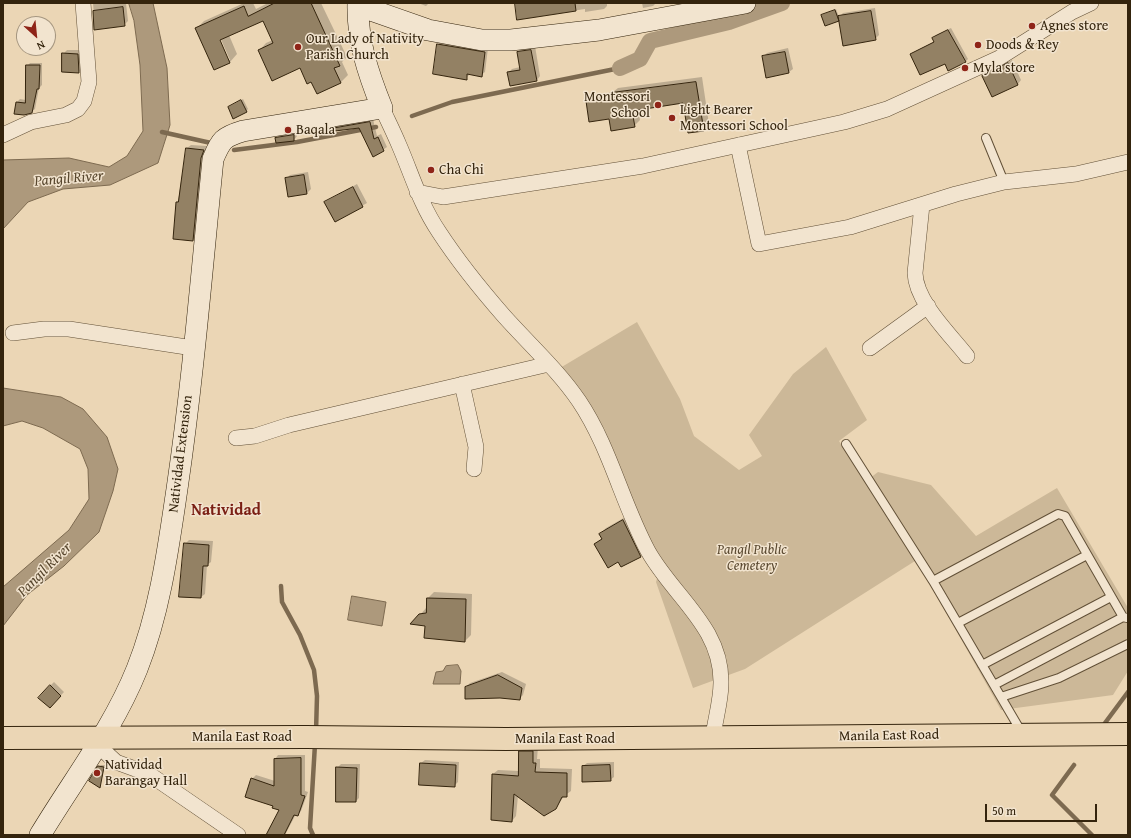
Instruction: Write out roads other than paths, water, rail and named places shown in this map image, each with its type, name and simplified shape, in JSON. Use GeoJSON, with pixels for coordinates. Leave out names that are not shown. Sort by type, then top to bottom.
{"type":"FeatureCollection","features":[{"type":"Feature","properties":{"kind":"main road","name":"Manila East Road"},"geometry":{"type":"LineString","coordinates":[[3,738],[713,737],[1128,734]]}},
{"type":"Feature","properties":{"kind":"street"},"geometry":{"type":"LineString","coordinates":[[3,135],[31,122],[66,114],[78,109],[84,101],[89,82],[83,3]]}},
{"type":"Feature","properties":{"kind":"street"},"geometry":{"type":"LineString","coordinates":[[358,3],[358,28],[365,65],[428,216],[503,314],[550,364],[580,402],[589,418],[630,510],[637,530],[650,554],[660,570],[705,626],[717,654],[721,683],[713,737]]}},
{"type":"Feature","properties":{"kind":"street"},"geometry":{"type":"LineString","coordinates":[[363,3],[371,10],[428,30],[482,40],[511,40],[599,30],[745,3]]}},
{"type":"Feature","properties":{"kind":"street"},"geometry":{"type":"LineString","coordinates":[[417,192],[443,197],[643,166],[844,122],[887,109],[999,58],[1072,12],[1091,3]]}},
{"type":"Feature","properties":{"kind":"street","name":"Natividad Extension"},"geometry":{"type":"LineString","coordinates":[[40,835],[104,738],[136,670],[152,628],[165,569],[184,443],[213,159],[220,144],[227,136],[243,130],[382,108]]}},
{"type":"Feature","properties":{"kind":"street"},"geometry":{"type":"LineString","coordinates":[[738,145],[759,244],[850,227],[1004,182],[1076,174],[1128,162]]}},
{"type":"Feature","properties":{"kind":"street"},"geometry":{"type":"LineString","coordinates":[[922,205],[915,273],[918,291],[967,356]]}},
{"type":"Feature","properties":{"kind":"street"},"geometry":{"type":"LineString","coordinates":[[870,348],[928,306]]}},
{"type":"Feature","properties":{"kind":"street"},"geometry":{"type":"LineString","coordinates":[[13,333],[44,329],[82,330],[193,348]]}},
{"type":"Feature","properties":{"kind":"street"},"geometry":{"type":"LineString","coordinates":[[236,438],[254,436],[289,426],[550,364]]}},
{"type":"Feature","properties":{"kind":"street"},"geometry":{"type":"LineString","coordinates":[[462,384],[476,448],[474,469]]}},
{"type":"Feature","properties":{"kind":"street"},"geometry":{"type":"LineString","coordinates":[[104,738],[104,750],[116,762],[149,774],[238,835]]}},
{"type":"Feature","properties":{"kind":"lane"},"geometry":{"type":"LineString","coordinates":[[986,138],[1004,182]]}},
{"type":"Feature","properties":{"kind":"lane"},"geometry":{"type":"LineString","coordinates":[[846,444],[933,580],[1023,734]]}},
{"type":"Feature","properties":{"kind":"lane"},"geometry":{"type":"LineString","coordinates":[[933,580],[1058,514],[1065,516],[1111,597],[1125,617],[994,685]]}},
{"type":"Feature","properties":{"kind":"lane"},"geometry":{"type":"LineString","coordinates":[[958,623],[1087,555]]}},
{"type":"Feature","properties":{"kind":"lane"},"geometry":{"type":"LineString","coordinates":[[982,665],[1111,597]]}},
{"type":"Feature","properties":{"kind":"lane"},"geometry":{"type":"LineString","coordinates":[[1001,697],[1059,678],[1128,644]]}},
{"type":"Feature","properties":{"kind":"water","name":"Pangil River"},"geometry":{"type":"Polygon","coordinates":[[[129,3],[153,3],[167,68],[170,125],[158,163],[110,185],[63,189],[28,202],[3,229],[3,160],[69,158],[109,167],[127,156],[143,131],[140,65],[134,21],[129,3]]]}},
{"type":"Feature","properties":{"kind":"water","name":"Pangil River"},"geometry":{"type":"Polygon","coordinates":[[[3,388],[61,397],[83,409],[107,437],[118,469],[113,491],[99,532],[64,566],[27,595],[3,626],[3,587],[69,530],[89,499],[88,469],[80,449],[43,428],[22,421],[3,426],[3,388]]]}},
{"type":"Feature","properties":{"kind":"water"},"geometry":{"type":"Polygon","coordinates":[[[352,596],[386,602],[382,626],[348,620],[352,596]]]}},
{"type":"Feature","properties":{"kind":"water"},"geometry":{"type":"Polygon","coordinates":[[[458,665],[461,671],[460,684],[433,684],[436,672],[443,671],[446,666],[458,665]]]}},
{"type":"Feature","properties":{"kind":"waterway"},"geometry":{"type":"LineString","coordinates":[[620,68],[640,59],[650,41],[729,22],[782,3]]}},
{"type":"Feature","properties":{"kind":"waterway"},"geometry":{"type":"LineString","coordinates":[[412,116],[452,102],[620,68]]}},
{"type":"Feature","properties":{"kind":"waterway"},"geometry":{"type":"LineString","coordinates":[[234,150],[297,142],[376,127]]}},
{"type":"Feature","properties":{"kind":"waterway"},"geometry":{"type":"LineString","coordinates":[[162,132],[211,143]]}},
{"type":"Feature","properties":{"kind":"waterway"},"geometry":{"type":"LineString","coordinates":[[281,586],[282,602],[300,635],[314,670],[317,696],[316,732]]}},
{"type":"Feature","properties":{"kind":"waterway"},"geometry":{"type":"LineString","coordinates":[[1105,723],[1128,692]]}},
{"type":"Feature","properties":{"kind":"waterway"},"geometry":{"type":"LineString","coordinates":[[313,835],[310,828],[315,744]]}},
{"type":"Feature","properties":{"kind":"waterway"},"geometry":{"type":"LineString","coordinates":[[1074,765],[1052,795],[1092,835]]}},
{"type":"Feature","properties":{"kind":"place","name":"Agnes store"},"geometry":{"type":"Point","coordinates":[1032,26]}},
{"type":"Feature","properties":{"kind":"place","name":"Doods & Rey"},"geometry":{"type":"Point","coordinates":[978,45]}},
{"type":"Feature","properties":{"kind":"place","name":"Our Lady of Nativity Parish Church"},"geometry":{"type":"Point","coordinates":[298,47]}},
{"type":"Feature","properties":{"kind":"place","name":"Myla store"},"geometry":{"type":"Point","coordinates":[965,68]}},
{"type":"Feature","properties":{"kind":"place","name":"Montessori School"},"geometry":{"type":"Point","coordinates":[658,105]}},
{"type":"Feature","properties":{"kind":"place","name":"Light Bearer Montessori School"},"geometry":{"type":"Point","coordinates":[672,118]}},
{"type":"Feature","properties":{"kind":"place","name":"Baqala"},"geometry":{"type":"Point","coordinates":[288,130]}},
{"type":"Feature","properties":{"kind":"place","name":"Cha Chi"},"geometry":{"type":"Point","coordinates":[431,170]}},
{"type":"Feature","properties":{"kind":"place","name":"Natividad Barangay Hall"},"geometry":{"type":"Point","coordinates":[97,773]}},
{"type":"Feature","properties":{"kind":"district","name":"Natividad"},"geometry":{"type":"Point","coordinates":[226,511]}},
{"type":"Feature","properties":{"kind":"park label","name":"Pangil Public Cemetery"},"geometry":{"type":"Point","coordinates":[752,558]}}]}
